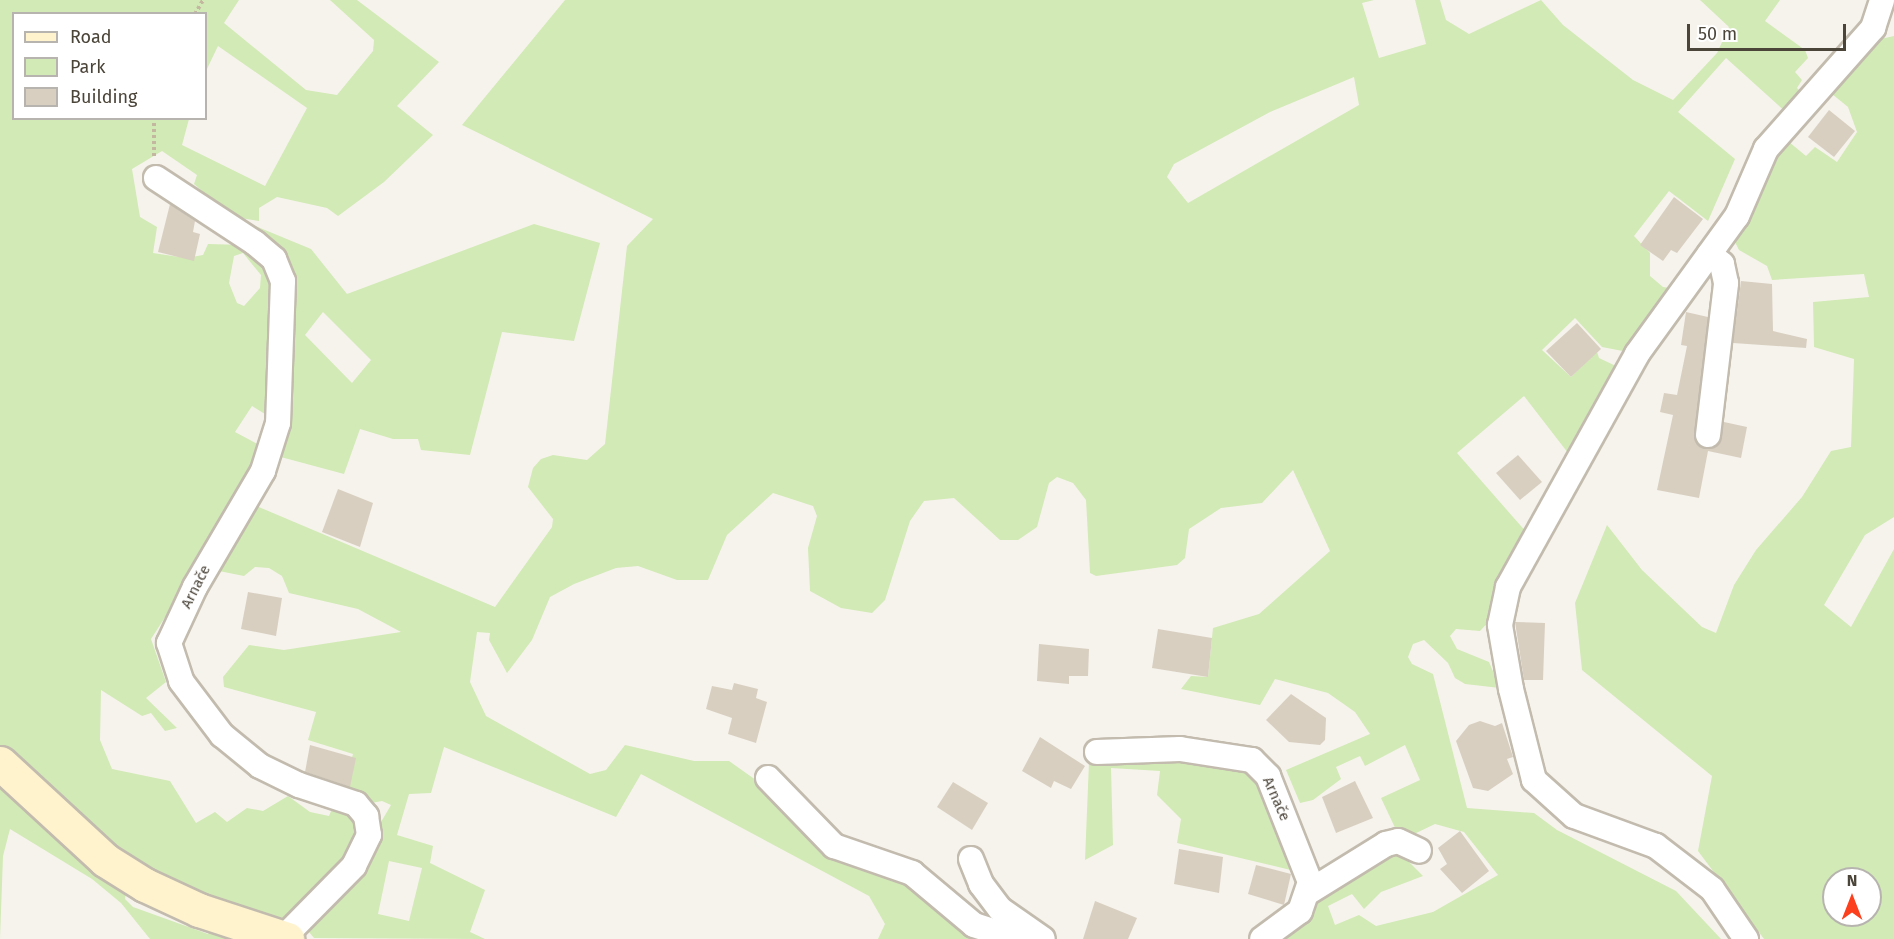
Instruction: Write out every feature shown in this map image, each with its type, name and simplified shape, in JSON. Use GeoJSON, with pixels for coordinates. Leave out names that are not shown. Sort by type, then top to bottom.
{"type":"FeatureCollection","features":[{"type":"Feature","properties":{"kind":"street"},"geometry":{"type":"LineString","coordinates":[[1746,939],[1712,889],[1656,846],[1574,816],[1534,780],[1510,689],[1500,625],[1508,587],[1540,525],[1582,462],[1637,354],[1737,216],[1766,149],[1884,28],[1882,0]]}},
{"type":"Feature","properties":{"kind":"street","name":"Arnače"},"geometry":{"type":"LineString","coordinates":[[156,178],[255,243],[274,260],[283,281],[282,383],[278,423],[263,471],[195,587],[169,643],[181,681],[222,735],[261,766],[299,786],[356,804],[366,816],[369,836],[354,866],[285,938]]}},
{"type":"Feature","properties":{"kind":"street"},"geometry":{"type":"LineString","coordinates":[[1708,435],[1726,282],[1722,264],[1709,254]]}},
{"type":"Feature","properties":{"kind":"street","name":"Arnače"},"geometry":{"type":"LineString","coordinates":[[1097,752],[1180,749],[1252,760],[1269,776],[1310,882],[1306,893]]}},
{"type":"Feature","properties":{"kind":"street"},"geometry":{"type":"LineString","coordinates":[[0,763],[105,860],[199,910],[285,938]]}},
{"type":"Feature","properties":{"kind":"street"},"geometry":{"type":"LineString","coordinates":[[768,778],[799,815],[834,846],[912,873],[974,925],[1017,939]]}},
{"type":"Feature","properties":{"kind":"street"},"geometry":{"type":"LineString","coordinates":[[1262,939],[1300,911],[1306,893],[1386,844],[1398,841],[1419,851]]}},
{"type":"Feature","properties":{"kind":"street"},"geometry":{"type":"LineString","coordinates":[[971,859],[981,884],[1000,909],[1044,939]]}},
{"type":"Feature","properties":{"kind":"path"},"geometry":{"type":"LineString","coordinates":[[154,120],[151,133],[156,178]]}},
{"type":"Feature","properties":{"kind":"green space"},"geometry":{"type":"Polygon","coordinates":[[[0,0],[239,0],[224,23],[306,90],[337,95],[373,51],[374,40],[330,0],[357,0],[439,62],[397,106],[433,135],[384,182],[338,216],[327,208],[277,197],[259,208],[259,221],[227,216],[198,198],[202,191],[194,184],[197,175],[162,151],[132,169],[140,217],[157,227],[153,253],[186,258],[203,255],[208,244],[244,245],[273,270],[273,419],[252,406],[235,432],[265,448],[205,555],[151,639],[166,682],[146,698],[177,728],[165,731],[151,713],[142,716],[101,690],[100,740],[112,769],[170,781],[196,823],[215,812],[227,822],[247,808],[263,811],[288,796],[310,812],[329,816],[334,804],[357,817],[361,838],[286,930],[143,873],[0,745],[0,0]],[[243,253],[234,256],[229,283],[237,303],[244,306],[260,288],[261,275],[243,253]]]}},
{"type":"Feature","properties":{"kind":"green space"},"geometry":{"type":"Polygon","coordinates":[[[565,0],[1374,0],[1362,3],[1379,58],[1426,44],[1415,0],[1440,0],[1446,20],[1469,34],[1541,0],[1563,25],[1633,80],[1673,100],[1717,53],[1729,27],[1700,0],[1780,0],[1765,21],[1805,50],[1808,58],[1795,72],[1802,80],[1797,88],[1804,95],[1789,115],[1726,58],[1678,112],[1735,159],[1708,221],[1669,191],[1634,236],[1650,253],[1650,276],[1663,287],[1676,289],[1633,353],[1602,347],[1575,318],[1542,350],[1571,377],[1597,352],[1599,358],[1618,367],[1575,462],[1524,396],[1457,453],[1527,533],[1493,617],[1480,631],[1456,629],[1450,636],[1457,649],[1489,662],[1500,688],[1465,684],[1455,678],[1448,663],[1424,640],[1413,644],[1408,657],[1412,664],[1433,674],[1467,808],[1534,813],[1557,830],[1676,891],[1721,939],[1272,939],[1320,898],[1394,847],[1423,876],[1381,892],[1364,909],[1352,894],[1328,906],[1335,925],[1359,915],[1376,926],[1433,912],[1498,875],[1464,832],[1435,824],[1414,834],[1398,834],[1381,798],[1420,780],[1405,745],[1365,766],[1360,756],[1336,767],[1341,779],[1313,800],[1300,803],[1286,770],[1370,734],[1355,712],[1328,693],[1275,679],[1260,705],[1181,689],[1191,676],[1208,677],[1213,628],[1259,614],[1330,551],[1293,470],[1262,503],[1221,508],[1189,529],[1185,558],[1177,565],[1096,576],[1090,573],[1086,500],[1073,483],[1057,477],[1049,483],[1037,527],[1018,540],[1000,540],[954,498],[924,501],[910,521],[885,600],[872,613],[841,608],[810,591],[808,548],[817,516],[813,506],[773,493],[727,535],[708,580],[677,580],[638,566],[616,568],[574,584],[550,597],[532,640],[507,673],[489,640],[490,633],[477,632],[470,682],[486,716],[590,774],[606,770],[625,745],[694,761],[729,761],[879,867],[1001,939],[878,939],[885,924],[869,896],[641,774],[616,817],[444,747],[431,793],[409,794],[397,835],[433,846],[430,863],[485,890],[470,932],[485,939],[314,938],[309,932],[310,919],[374,818],[381,822],[391,805],[382,801],[366,804],[343,791],[353,754],[308,740],[316,712],[224,687],[223,677],[249,645],[284,650],[401,632],[358,609],[289,593],[282,576],[269,568],[255,567],[244,576],[209,569],[247,502],[495,607],[552,527],[553,519],[528,487],[533,468],[541,459],[553,455],[587,460],[605,444],[627,246],[653,219],[462,125],[565,0]],[[1354,77],[1270,112],[1174,164],[1167,177],[1188,203],[1359,105],[1354,77]],[[389,861],[378,914],[409,921],[422,868],[389,861]]]}},
{"type":"Feature","properties":{"kind":"green space"},"geometry":{"type":"Polygon","coordinates":[[[1894,36],[1894,517],[1865,535],[1824,605],[1851,627],[1894,549],[1894,939],[1764,939],[1698,851],[1712,776],[1582,670],[1575,603],[1607,525],[1642,570],[1702,627],[1716,633],[1734,585],[1756,550],[1802,497],[1831,451],[1851,447],[1854,359],[1814,347],[1813,302],[1869,297],[1864,274],[1772,280],[1767,266],[1739,250],[1733,238],[1783,137],[1806,156],[1815,147],[1837,162],[1857,132],[1848,107],[1832,94],[1828,83],[1876,40],[1894,36]]]}},
{"type":"Feature","properties":{"kind":"green space"},"geometry":{"type":"Polygon","coordinates":[[[534,224],[600,243],[574,341],[502,332],[470,455],[421,450],[418,439],[393,439],[360,429],[344,474],[277,456],[288,285],[249,230],[253,225],[311,249],[347,294],[534,224]],[[323,312],[305,335],[352,383],[371,360],[323,312]]]}},
{"type":"Feature","properties":{"kind":"green space"},"geometry":{"type":"Polygon","coordinates":[[[1144,756],[1249,767],[1299,872],[1177,843],[1181,819],[1157,795],[1160,771],[1111,768],[1113,845],[1085,860],[1089,762],[1144,756]]]}},
{"type":"Feature","properties":{"kind":"green space"},"geometry":{"type":"Polygon","coordinates":[[[0,777],[127,885],[125,899],[133,907],[208,934],[215,923],[253,939],[150,939],[121,903],[92,879],[10,829],[3,856],[0,939],[0,777]]]}},
{"type":"Feature","properties":{"kind":"building"},"geometry":{"type":"Polygon","coordinates":[[[1829,110],[1855,131],[1834,157],[1808,137],[1829,110]]]}},
{"type":"Feature","properties":{"kind":"building"},"geometry":{"type":"Polygon","coordinates":[[[1674,197],[1703,219],[1677,253],[1671,250],[1663,261],[1640,245],[1674,197]]]}},
{"type":"Feature","properties":{"kind":"building"},"geometry":{"type":"Polygon","coordinates":[[[170,204],[195,221],[193,232],[200,234],[194,261],[158,252],[170,204]]]}},
{"type":"Feature","properties":{"kind":"building"},"geometry":{"type":"Polygon","coordinates":[[[1741,281],[1772,284],[1773,331],[1807,339],[1806,348],[1733,343],[1741,281]]]}},
{"type":"Feature","properties":{"kind":"building"},"geometry":{"type":"Polygon","coordinates":[[[1686,312],[1708,317],[1695,441],[1713,448],[1720,443],[1724,422],[1747,427],[1741,458],[1708,451],[1699,498],[1657,490],[1673,415],[1660,412],[1664,393],[1677,395],[1687,346],[1681,345],[1686,312]]]}},
{"type":"Feature","properties":{"kind":"building"},"geometry":{"type":"Polygon","coordinates":[[[1577,323],[1601,349],[1571,377],[1546,351],[1577,323]]]}},
{"type":"Feature","properties":{"kind":"building"},"geometry":{"type":"Polygon","coordinates":[[[1518,455],[1542,482],[1520,500],[1496,473],[1518,455]]]}},
{"type":"Feature","properties":{"kind":"building"},"geometry":{"type":"Polygon","coordinates":[[[338,489],[373,503],[360,547],[322,532],[338,489]]]}},
{"type":"Feature","properties":{"kind":"building"},"geometry":{"type":"Polygon","coordinates":[[[248,592],[282,598],[276,636],[241,629],[248,592]]]}},
{"type":"Feature","properties":{"kind":"building"},"geometry":{"type":"Polygon","coordinates":[[[1515,622],[1545,623],[1543,680],[1524,680],[1515,622]]]}},
{"type":"Feature","properties":{"kind":"building"},"geometry":{"type":"Polygon","coordinates":[[[1158,629],[1212,638],[1208,677],[1152,668],[1158,629]]]}},
{"type":"Feature","properties":{"kind":"building"},"geometry":{"type":"Polygon","coordinates":[[[1039,644],[1089,649],[1088,676],[1069,676],[1069,684],[1037,681],[1039,644]]]}},
{"type":"Feature","properties":{"kind":"building"},"geometry":{"type":"Polygon","coordinates":[[[734,683],[758,689],[756,698],[767,702],[756,743],[728,734],[732,718],[706,709],[712,686],[732,690],[734,683]]]}},
{"type":"Feature","properties":{"kind":"building"},"geometry":{"type":"Polygon","coordinates":[[[1291,694],[1326,718],[1325,740],[1320,745],[1289,742],[1266,720],[1291,694]]]}},
{"type":"Feature","properties":{"kind":"building"},"geometry":{"type":"Polygon","coordinates":[[[1480,721],[1495,726],[1502,723],[1513,757],[1507,759],[1513,774],[1488,791],[1473,788],[1456,741],[1469,725],[1480,721]]]}},
{"type":"Feature","properties":{"kind":"building"},"geometry":{"type":"Polygon","coordinates":[[[1040,737],[1085,766],[1071,789],[1054,781],[1051,788],[1022,771],[1040,737]]]}},
{"type":"Feature","properties":{"kind":"building"},"geometry":{"type":"Polygon","coordinates":[[[310,745],[356,758],[350,787],[305,772],[310,745]]]}},
{"type":"Feature","properties":{"kind":"building"},"geometry":{"type":"Polygon","coordinates":[[[1355,781],[1373,818],[1336,833],[1322,797],[1355,781]]]}},
{"type":"Feature","properties":{"kind":"building"},"geometry":{"type":"Polygon","coordinates":[[[953,782],[988,803],[972,830],[937,807],[953,782]]]}},
{"type":"Feature","properties":{"kind":"building"},"geometry":{"type":"Polygon","coordinates":[[[1460,831],[1489,871],[1462,893],[1440,869],[1447,864],[1438,848],[1460,831]]]}},
{"type":"Feature","properties":{"kind":"building"},"geometry":{"type":"Polygon","coordinates":[[[1179,849],[1223,857],[1219,893],[1174,884],[1179,849]]]}},
{"type":"Feature","properties":{"kind":"building"},"geometry":{"type":"Polygon","coordinates":[[[1256,865],[1291,874],[1284,905],[1248,894],[1256,865]]]}},
{"type":"Feature","properties":{"kind":"building"},"geometry":{"type":"Polygon","coordinates":[[[1095,901],[1137,918],[1128,939],[1083,939],[1095,901]]]}}]}
